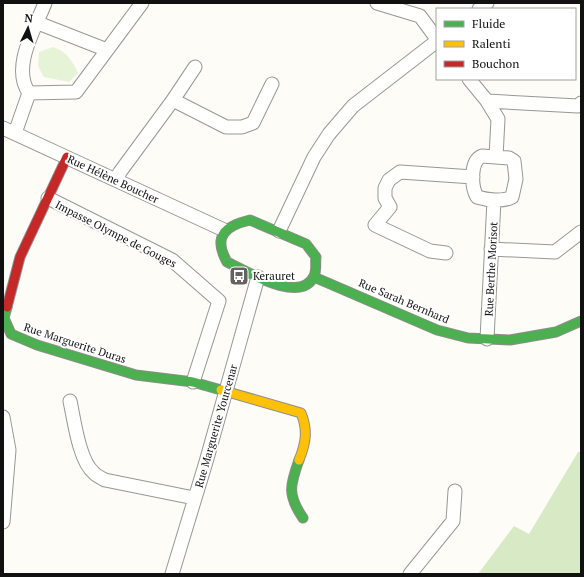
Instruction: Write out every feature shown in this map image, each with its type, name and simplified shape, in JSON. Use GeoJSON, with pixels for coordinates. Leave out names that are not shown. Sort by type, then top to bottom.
{"type":"FeatureCollection","features":[{"type":"Feature","properties":{"kind":"street"},"geometry":{"type":"LineString","coordinates":[[29,93],[23,84],[23,60],[45,3]]}},
{"type":"Feature","properties":{"kind":"street"},"geometry":{"type":"LineString","coordinates":[[29,93],[76,92],[142,3]]}},
{"type":"Feature","properties":{"kind":"street"},"geometry":{"type":"LineString","coordinates":[[377,3],[420,16],[436,39]]}},
{"type":"Feature","properties":{"kind":"street"},"geometry":{"type":"LineString","coordinates":[[38,22],[107,50]]}},
{"type":"Feature","properties":{"kind":"street"},"geometry":{"type":"LineString","coordinates":[[279,231],[314,157],[329,134],[353,106],[436,41]]}},
{"type":"Feature","properties":{"kind":"street"},"geometry":{"type":"LineString","coordinates":[[116,180],[120,172],[173,100],[195,67]]}},
{"type":"Feature","properties":{"kind":"street"},"geometry":{"type":"LineString","coordinates":[[470,80],[487,101],[498,119],[496,157]]}},
{"type":"Feature","properties":{"kind":"street"},"geometry":{"type":"LineString","coordinates":[[173,100],[226,127],[242,127],[253,123],[272,84]]}},
{"type":"Feature","properties":{"kind":"street"},"geometry":{"type":"LineString","coordinates":[[9,130],[29,93]]}},
{"type":"Feature","properties":{"kind":"street"},"geometry":{"type":"LineString","coordinates":[[487,101],[578,106],[581,103]]}},
{"type":"Feature","properties":{"kind":"street","name":"Rue Hélène Boucher"},"geometry":{"type":"LineString","coordinates":[[9,130],[224,230]]}},
{"type":"Feature","properties":{"kind":"street"},"geometry":{"type":"LineString","coordinates":[[482,156],[496,157],[509,158],[514,161],[516,173],[512,197],[508,199],[494,200],[477,197],[474,191],[473,177],[475,162],[482,156]]}},
{"type":"Feature","properties":{"kind":"street","name":"Rue Marguerite Duras"},"geometry":{"type":"LineString","coordinates":[[67,157],[20,257],[4,318],[11,334],[37,345],[136,375],[193,382],[301,413],[306,422],[307,434],[289,492],[296,511],[303,518]]}},
{"type":"Feature","properties":{"kind":"street"},"geometry":{"type":"LineString","coordinates":[[446,253],[430,251],[375,224],[390,207],[385,198],[385,188],[390,180],[400,172],[473,177]]}},
{"type":"Feature","properties":{"kind":"street","name":"Impasse Olympe de Gouges"},"geometry":{"type":"LineString","coordinates":[[48,198],[172,260],[220,301],[193,382]]}},
{"type":"Feature","properties":{"kind":"street","name":"Rue Berthe Morisot"},"geometry":{"type":"LineString","coordinates":[[487,339],[494,200]]}},
{"type":"Feature","properties":{"kind":"street"},"geometry":{"type":"LineString","coordinates":[[250,220],[279,231],[306,244],[316,257],[314,276],[308,283],[300,288],[285,288],[258,277],[227,262],[221,254],[220,243],[224,230],[235,222],[250,220]]}},
{"type":"Feature","properties":{"kind":"street"},"geometry":{"type":"LineString","coordinates":[[492,249],[555,252],[581,232]]}},
{"type":"Feature","properties":{"kind":"street","name":"Rue Sarah Bernhard"},"geometry":{"type":"LineString","coordinates":[[314,276],[437,330],[468,338],[510,340],[556,332],[581,321]]}},
{"type":"Feature","properties":{"kind":"street","name":"Rue Marguerite Yourcenar"},"geometry":{"type":"LineString","coordinates":[[172,574],[206,462],[258,277]]}},
{"type":"Feature","properties":{"kind":"street"},"geometry":{"type":"LineString","coordinates":[[70,401],[86,463],[93,473],[105,480],[194,498]]}},
{"type":"Feature","properties":{"kind":"street"},"geometry":{"type":"LineString","coordinates":[[3,417],[9,450],[3,522]]}},
{"type":"Feature","properties":{"kind":"street"},"geometry":{"type":"LineString","coordinates":[[410,574],[453,521],[455,491]]}},
{"type":"Feature","properties":{"kind":"green space"},"geometry":{"type":"Polygon","coordinates":[[[53,47],[62,51],[74,64],[78,73],[69,82],[44,77],[38,66],[39,52],[53,47]]]}},
{"type":"Feature","properties":{"kind":"green space"},"geometry":{"type":"Polygon","coordinates":[[[578,452],[581,452],[581,574],[478,574],[514,526],[529,534],[578,452]]]}},
{"type":"Feature","properties":{"kind":"traffic: fast"},"geometry":{"type":"LineString","coordinates":[[250,220],[306,244],[316,257],[315,274],[307,284],[298,287],[286,287],[259,278],[227,262],[221,246],[221,239],[228,229],[250,220]]}},
{"type":"Feature","properties":{"kind":"traffic: fast"},"geometry":{"type":"LineString","coordinates":[[314,277],[437,330],[468,338],[510,340],[556,332],[581,321]]}},
{"type":"Feature","properties":{"kind":"traffic: fast"},"geometry":{"type":"LineString","coordinates":[[7,307],[4,318],[11,334],[37,345],[136,375],[193,382],[221,390]]}},
{"type":"Feature","properties":{"kind":"traffic: fast"},"geometry":{"type":"LineString","coordinates":[[299,460],[292,483],[292,496],[294,503],[303,518]]}},
{"type":"Feature","properties":{"kind":"traffic: slow"},"geometry":{"type":"LineString","coordinates":[[221,390],[301,413],[305,425],[305,436],[299,460]]}},
{"type":"Feature","properties":{"kind":"traffic: jam"},"geometry":{"type":"LineString","coordinates":[[7,307],[20,257],[67,157]]}},
{"type":"Feature","properties":{"kind":"place","name":"Kerauret"},"geometry":{"type":"Point","coordinates":[239,276]}}]}
